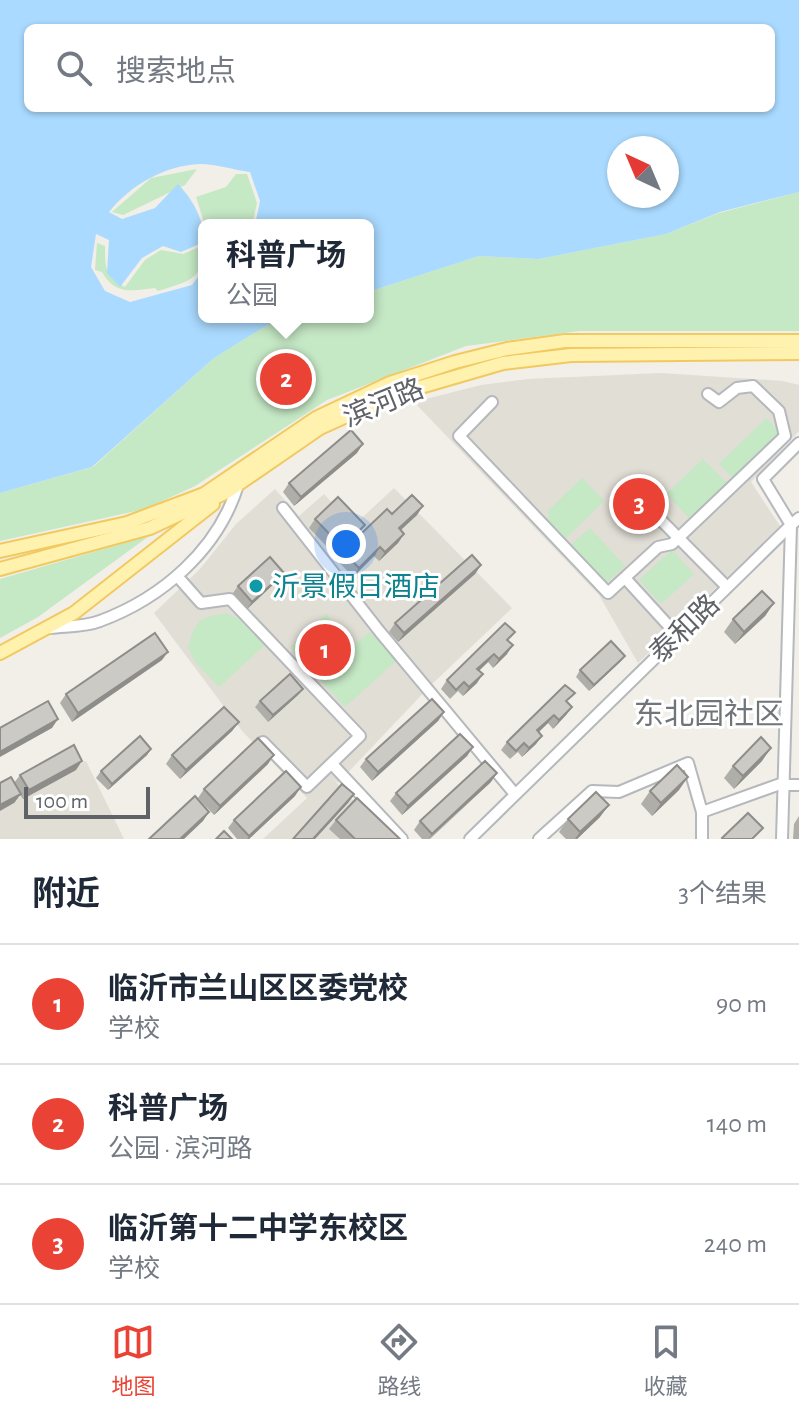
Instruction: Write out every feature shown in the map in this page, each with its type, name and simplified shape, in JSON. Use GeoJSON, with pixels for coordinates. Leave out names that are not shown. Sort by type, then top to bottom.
{"type":"FeatureCollection","features":[{"type":"Feature","properties":{"kind":"main road","name":"滨河路"},"geometry":{"type":"LineString","coordinates":[[0,551],[127,523],[204,494],[316,418],[390,383],[455,362],[507,349],[565,341],[799,341]]}},
{"type":"Feature","properties":{"kind":"main road","name":"滨河路"},"geometry":{"type":"LineString","coordinates":[[0,569],[150,528],[232,489],[320,428],[393,395],[503,363],[571,355],[799,353]]}},
{"type":"Feature","properties":{"kind":"main road"},"geometry":{"type":"LineString","coordinates":[[0,653],[74,613],[232,489]]}},
{"type":"Feature","properties":{"kind":"street"},"geometry":{"type":"LineString","coordinates":[[492,402],[459,436],[608,593],[658,547],[672,544],[679,538],[785,436],[779,411],[753,386],[737,388],[719,402],[708,394]]}},
{"type":"Feature","properties":{"kind":"street"},"geometry":{"type":"LineString","coordinates":[[782,839],[790,555],[795,521],[763,479],[799,443]]}},
{"type":"Feature","properties":{"kind":"street"},"geometry":{"type":"LineString","coordinates":[[50,628],[97,622],[139,604],[178,577],[215,531],[232,489]]}},
{"type":"Feature","properties":{"kind":"street"},"geometry":{"type":"LineString","coordinates":[[283,508],[380,632],[514,793]]}},
{"type":"Feature","properties":{"kind":"street"},"geometry":{"type":"LineString","coordinates":[[650,509],[727,587]]}},
{"type":"Feature","properties":{"kind":"street","name":"泰和路"},"geometry":{"type":"LineString","coordinates":[[470,839],[795,521]]}},
{"type":"Feature","properties":{"kind":"street"},"geometry":{"type":"LineString","coordinates":[[790,555],[799,564]]}},
{"type":"Feature","properties":{"kind":"street"},"geometry":{"type":"LineString","coordinates":[[178,577],[201,603],[230,599],[360,736],[307,787],[263,742]]}},
{"type":"Feature","properties":{"kind":"street"},"geometry":{"type":"LineString","coordinates":[[625,578],[677,635]]}},
{"type":"Feature","properties":{"kind":"street"},"geometry":{"type":"LineString","coordinates":[[539,839],[592,791],[619,792],[688,763],[702,812],[702,839]]}},
{"type":"Feature","properties":{"kind":"street"},"geometry":{"type":"LineString","coordinates":[[332,764],[402,839]]}},
{"type":"Feature","properties":{"kind":"street"},"geometry":{"type":"LineString","coordinates":[[702,812],[783,784],[799,785]]}},
{"type":"Feature","properties":{"kind":"shaded area"},"geometry":{"type":"Polygon","coordinates":[[[661,373],[783,381],[799,385],[799,431],[751,482],[780,526],[638,663],[599,595],[414,402],[481,385],[528,379],[661,373]]]}},
{"type":"Feature","properties":{"kind":"shaded area"},"geometry":{"type":"Polygon","coordinates":[[[394,488],[512,608],[430,686],[338,783],[332,778],[390,839],[263,839],[307,798],[243,732],[154,613],[200,569],[236,524],[275,489],[299,516],[324,494],[353,526],[394,488]]]}},
{"type":"Feature","properties":{"kind":"shaded area"},"geometry":{"type":"Polygon","coordinates":[[[86,761],[124,839],[0,839],[0,808],[86,761]]]}},
{"type":"Feature","properties":{"kind":"green space"},"geometry":{"type":"Polygon","coordinates":[[[197,169],[185,185],[123,215],[112,212],[151,178],[197,169]]]}},
{"type":"Feature","properties":{"kind":"green space"},"geometry":{"type":"Polygon","coordinates":[[[236,174],[247,174],[257,203],[253,219],[203,219],[196,197],[226,187],[236,174]]]}},
{"type":"Feature","properties":{"kind":"green space"},"geometry":{"type":"Polygon","coordinates":[[[799,192],[799,331],[579,331],[466,346],[327,400],[195,486],[145,509],[0,541],[0,493],[93,467],[214,358],[269,324],[374,323],[374,290],[479,256],[539,259],[666,234],[719,213],[799,192]]]}},
{"type":"Feature","properties":{"kind":"green space"},"geometry":{"type":"Polygon","coordinates":[[[97,243],[105,246],[106,266],[110,275],[125,287],[145,260],[161,250],[183,254],[198,248],[197,273],[186,282],[158,291],[155,288],[118,288],[102,272],[95,270],[97,243]]]}},
{"type":"Feature","properties":{"kind":"green space"},"geometry":{"type":"Polygon","coordinates":[[[766,418],[778,430],[779,436],[734,479],[719,464],[766,418]]]}},
{"type":"Feature","properties":{"kind":"green space"},"geometry":{"type":"Polygon","coordinates":[[[703,459],[728,484],[691,520],[666,494],[703,459]]]}},
{"type":"Feature","properties":{"kind":"green space"},"geometry":{"type":"Polygon","coordinates":[[[582,478],[604,501],[564,540],[545,520],[550,515],[547,512],[582,478]]]}},
{"type":"Feature","properties":{"kind":"green space"},"geometry":{"type":"Polygon","coordinates":[[[590,528],[625,566],[606,583],[571,545],[590,528]]]}},
{"type":"Feature","properties":{"kind":"green space"},"geometry":{"type":"Polygon","coordinates":[[[149,536],[38,617],[0,638],[0,579],[149,536]]]}},
{"type":"Feature","properties":{"kind":"green space"},"geometry":{"type":"Polygon","coordinates":[[[672,550],[694,574],[661,604],[639,580],[672,550]]]}},
{"type":"Feature","properties":{"kind":"green space"},"geometry":{"type":"Polygon","coordinates":[[[226,613],[242,620],[265,645],[219,687],[195,662],[188,647],[193,631],[200,622],[226,613]]]}},
{"type":"Feature","properties":{"kind":"green space"},"geometry":{"type":"Polygon","coordinates":[[[326,614],[354,645],[370,632],[396,661],[345,707],[290,647],[326,614]]]}},
{"type":"Feature","properties":{"kind":"water"},"geometry":{"type":"Polygon","coordinates":[[[0,0],[799,0],[799,192],[720,212],[666,234],[539,259],[479,256],[374,290],[374,219],[256,219],[260,201],[250,172],[219,166],[200,164],[173,169],[138,185],[109,212],[122,219],[155,208],[178,184],[200,219],[198,245],[181,252],[163,246],[142,258],[120,287],[107,273],[109,240],[96,234],[91,267],[105,291],[130,302],[192,285],[198,277],[198,323],[272,323],[214,358],[92,467],[0,493],[0,0]]]}},
{"type":"Feature","properties":{"kind":"building"},"geometry":{"type":"Polygon","coordinates":[[[351,430],[363,444],[301,497],[289,483],[351,430]]]}},
{"type":"Feature","properties":{"kind":"building"},"geometry":{"type":"Polygon","coordinates":[[[412,495],[423,506],[399,528],[404,534],[385,552],[380,547],[359,568],[343,551],[387,509],[392,514],[412,495]]]}},
{"type":"Feature","properties":{"kind":"building"},"geometry":{"type":"Polygon","coordinates":[[[338,497],[365,525],[342,547],[315,519],[338,497]]]}},
{"type":"Feature","properties":{"kind":"building"},"geometry":{"type":"Polygon","coordinates":[[[472,555],[481,565],[404,633],[395,623],[472,555]]]}},
{"type":"Feature","properties":{"kind":"building","name":"沂景假日酒店"},"geometry":{"type":"Polygon","coordinates":[[[270,557],[284,573],[252,602],[238,586],[270,557]]]}},
{"type":"Feature","properties":{"kind":"building"},"geometry":{"type":"Polygon","coordinates":[[[762,591],[774,603],[744,632],[733,619],[762,591]]]}},
{"type":"Feature","properties":{"kind":"building"},"geometry":{"type":"Polygon","coordinates":[[[505,623],[515,632],[507,640],[513,645],[499,659],[494,654],[477,669],[483,674],[469,687],[464,682],[456,690],[447,680],[505,623]]]}},
{"type":"Feature","properties":{"kind":"building"},"geometry":{"type":"Polygon","coordinates":[[[155,633],[168,652],[78,713],[66,694],[155,633]]]}},
{"type":"Feature","properties":{"kind":"building"},"geometry":{"type":"Polygon","coordinates":[[[611,641],[625,656],[594,685],[580,670],[611,641]]]}},
{"type":"Feature","properties":{"kind":"building"},"geometry":{"type":"Polygon","coordinates":[[[290,674],[303,689],[273,715],[260,701],[290,674]]]}},
{"type":"Feature","properties":{"kind":"building"},"geometry":{"type":"Polygon","coordinates":[[[565,685],[575,693],[566,701],[572,707],[559,720],[554,715],[537,730],[542,736],[529,748],[524,743],[516,751],[507,742],[565,685]]]}},
{"type":"Feature","properties":{"kind":"building"},"geometry":{"type":"Polygon","coordinates":[[[432,699],[444,712],[378,772],[366,759],[432,699]]]}},
{"type":"Feature","properties":{"kind":"building"},"geometry":{"type":"Polygon","coordinates":[[[48,701],[58,719],[0,752],[0,728],[48,701]]]}},
{"type":"Feature","properties":{"kind":"building"},"geometry":{"type":"Polygon","coordinates":[[[224,707],[239,722],[186,770],[172,755],[224,707]]]}},
{"type":"Feature","properties":{"kind":"building"},"geometry":{"type":"Polygon","coordinates":[[[460,734],[473,747],[408,806],[396,793],[460,734]]]}},
{"type":"Feature","properties":{"kind":"building"},"geometry":{"type":"Polygon","coordinates":[[[140,736],[151,749],[112,784],[101,771],[140,736]]]}},
{"type":"Feature","properties":{"kind":"building"},"geometry":{"type":"Polygon","coordinates":[[[761,737],[771,748],[743,776],[733,766],[761,737]]]}},
{"type":"Feature","properties":{"kind":"building"},"geometry":{"type":"Polygon","coordinates":[[[258,738],[274,755],[220,806],[204,789],[258,738]]]}},
{"type":"Feature","properties":{"kind":"building"},"geometry":{"type":"Polygon","coordinates":[[[74,745],[82,761],[29,790],[20,775],[74,745]]]}},
{"type":"Feature","properties":{"kind":"building"},"geometry":{"type":"Polygon","coordinates":[[[485,761],[497,773],[432,834],[420,821],[485,761]]]}},
{"type":"Feature","properties":{"kind":"building"},"geometry":{"type":"Polygon","coordinates":[[[677,765],[688,777],[661,803],[650,791],[677,765]]]}},
{"type":"Feature","properties":{"kind":"building"},"geometry":{"type":"Polygon","coordinates":[[[286,771],[301,787],[249,836],[234,820],[286,771]]]}},
{"type":"Feature","properties":{"kind":"building"},"geometry":{"type":"Polygon","coordinates":[[[11,777],[21,794],[0,805],[0,783],[11,777]]]}},
{"type":"Feature","properties":{"kind":"building"},"geometry":{"type":"Polygon","coordinates":[[[342,784],[354,794],[313,839],[293,839],[342,784]]]}},
{"type":"Feature","properties":{"kind":"building"},"geometry":{"type":"Polygon","coordinates":[[[596,792],[609,805],[580,832],[568,819],[596,792]]]}},
{"type":"Feature","properties":{"kind":"building"},"geometry":{"type":"Polygon","coordinates":[[[195,796],[209,812],[180,839],[149,839],[195,796]]]}},
{"type":"Feature","properties":{"kind":"building"},"geometry":{"type":"Polygon","coordinates":[[[357,798],[400,839],[355,839],[336,820],[357,798]]]}},
{"type":"Feature","properties":{"kind":"building"},"geometry":{"type":"Polygon","coordinates":[[[748,813],[763,828],[752,839],[722,838],[748,813]]]}},
{"type":"Feature","properties":{"kind":"building"},"geometry":{"type":"Polygon","coordinates":[[[224,831],[232,839],[216,839],[224,831]]]}},
{"type":"Feature","properties":{"kind":"place","name":"科普广场"},"geometry":{"type":"Point","coordinates":[286,379]}},
{"type":"Feature","properties":{"kind":"place","name":"临沂第十二中学东校区"},"geometry":{"type":"Point","coordinates":[639,504]}},
{"type":"Feature","properties":{"kind":"place","name":"沂景假日酒店"},"geometry":{"type":"Point","coordinates":[256,586]}},
{"type":"Feature","properties":{"kind":"place","name":"临沂市兰山区区委党校"},"geometry":{"type":"Point","coordinates":[325,650]}},
{"type":"Feature","properties":{"kind":"district","name":"东北园社区"},"geometry":{"type":"Point","coordinates":[709,714]}}]}
